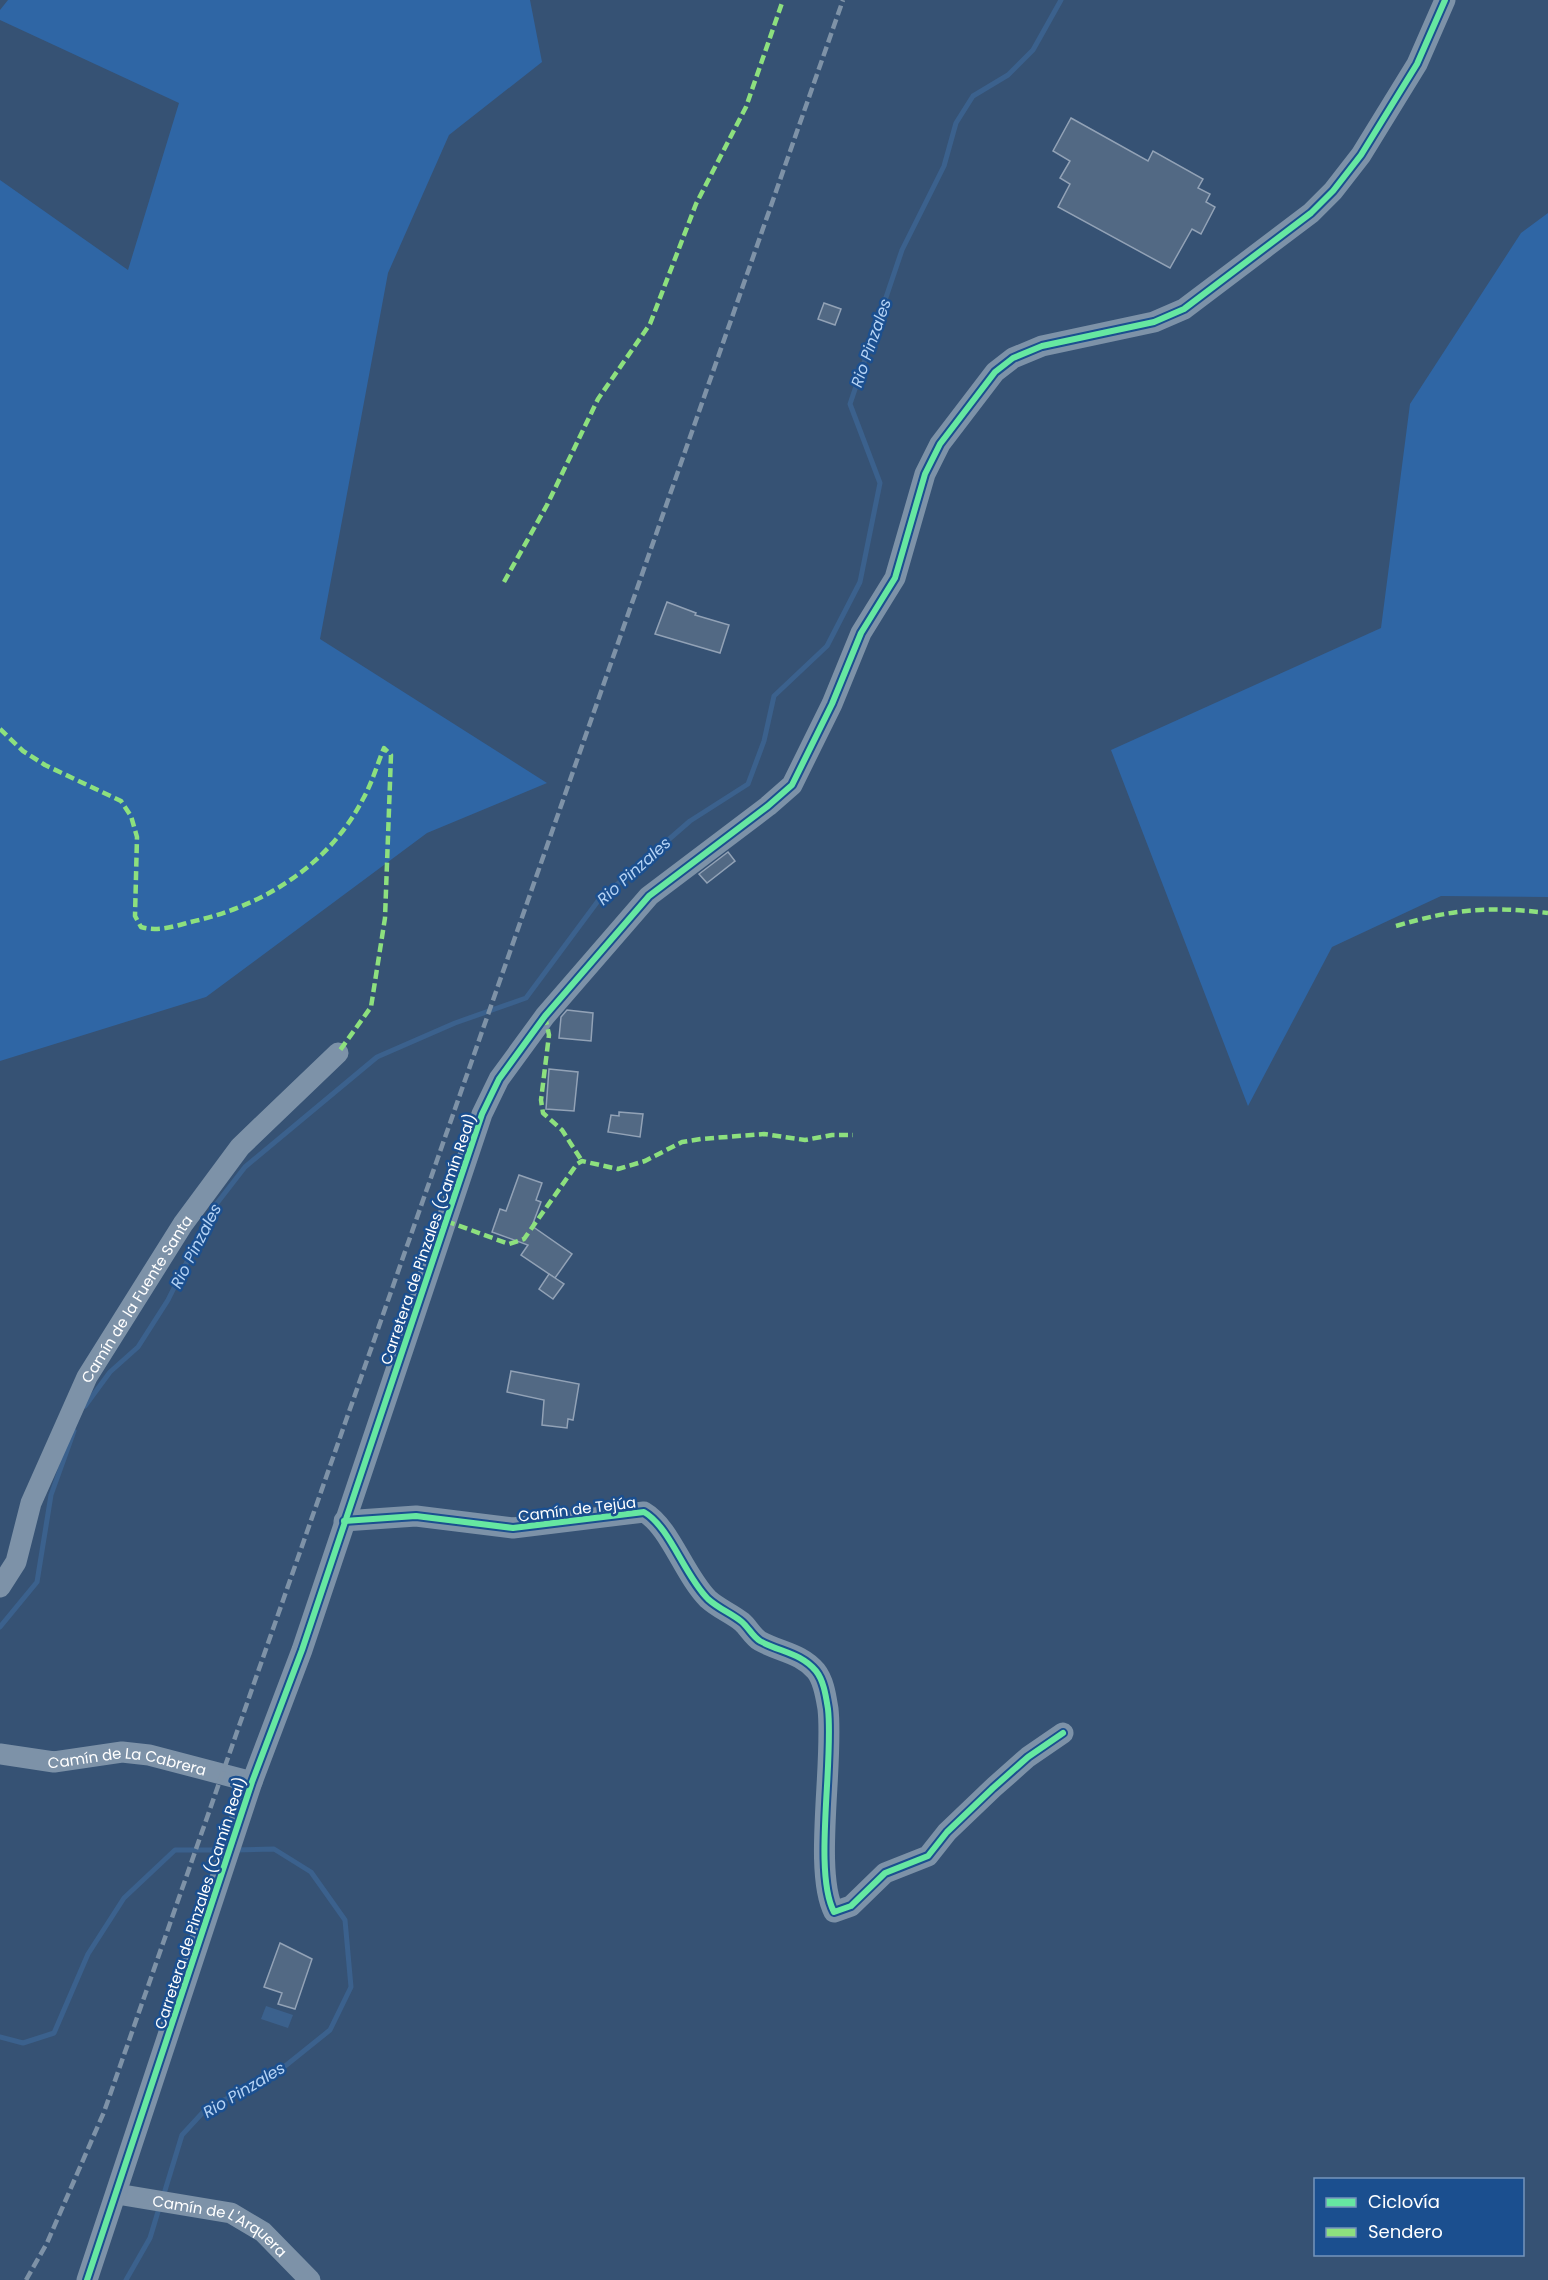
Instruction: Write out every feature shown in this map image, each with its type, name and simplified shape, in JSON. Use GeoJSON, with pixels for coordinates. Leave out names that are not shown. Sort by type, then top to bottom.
{"type":"FeatureCollection","features":[{"type":"Feature","properties":{"kind":"street","name":"Carretera de Pinzales (Camín Real)"},"geometry":{"type":"LineString","coordinates":[[87,2280],[252,1782],[302,1650],[482,1114],[499,1079],[545,1016],[649,896],[768,806],[792,785],[832,704],[861,633],[895,578],[925,474],[940,444],[994,372],[1013,358],[1042,346],[1154,322],[1184,309],[1311,213],[1334,191],[1361,155],[1417,64],[1445,0]]}},
{"type":"Feature","properties":{"kind":"street","name":"Camín de la Fuente Santa"},"geometry":{"type":"LineString","coordinates":[[0,1587],[16,1562],[31,1503],[87,1377],[183,1224],[240,1147],[338,1053]]}},
{"type":"Feature","properties":{"kind":"street","name":"Camín de Tejúa"},"geometry":{"type":"LineString","coordinates":[[344,1521],[416,1516],[513,1528],[644,1512],[656,1519],[677,1556],[713,1603],[741,1621],[759,1641],[805,1659],[818,1673],[826,1694],[831,1736],[826,1852],[827,1899],[834,1912],[851,1906],[885,1873],[928,1856],[947,1832],[993,1788],[1028,1757],[1063,1733]]}},
{"type":"Feature","properties":{"kind":"street","name":"Camín de La Cabrera"},"geometry":{"type":"LineString","coordinates":[[0,1754],[54,1762],[122,1752],[148,1755],[252,1782]]}},
{"type":"Feature","properties":{"kind":"street","name":"Camín de L'Arquera"},"geometry":{"type":"LineString","coordinates":[[117,2194],[231,2212],[263,2232],[310,2280]]}},
{"type":"Feature","properties":{"kind":"shaded area"},"geometry":{"type":"Polygon","coordinates":[[[8,0],[530,0],[542,62],[449,135],[388,273],[320,639],[547,783],[427,833],[206,997],[0,1061],[0,180],[128,270],[179,103],[0,20],[0,10],[8,0]]]}},
{"type":"Feature","properties":{"kind":"shaded area"},"geometry":{"type":"Polygon","coordinates":[[[1548,213],[1548,897],[1441,896],[1332,947],[1248,1106],[1111,750],[1381,628],[1410,404],[1521,233],[1548,213]]]}},
{"type":"Feature","properties":{"kind":"shaded area"},"geometry":{"type":"Polygon","coordinates":[[[266,2006],[293,2015],[288,2028],[261,2019],[266,2006]]]}},
{"type":"Feature","properties":{"kind":"building"},"geometry":{"type":"Polygon","coordinates":[[[1071,118],[1148,161],[1153,151],[1203,179],[1198,188],[1210,194],[1206,202],[1215,207],[1201,234],[1192,229],[1170,268],[1058,207],[1070,184],[1060,178],[1070,161],[1053,151],[1071,118]]]}},
{"type":"Feature","properties":{"kind":"building"},"geometry":{"type":"Polygon","coordinates":[[[824,303],[841,309],[835,325],[818,319],[824,303]]]}},
{"type":"Feature","properties":{"kind":"building"},"geometry":{"type":"Polygon","coordinates":[[[667,602],[696,613],[695,615],[729,625],[720,653],[655,634],[667,602]]]}},
{"type":"Feature","properties":{"kind":"building"},"geometry":{"type":"Polygon","coordinates":[[[728,852],[735,861],[707,883],[699,874],[728,852]]]}},
{"type":"Feature","properties":{"kind":"building"},"geometry":{"type":"Polygon","coordinates":[[[567,1010],[593,1013],[591,1041],[559,1038],[561,1017],[567,1010]]]}},
{"type":"Feature","properties":{"kind":"building"},"geometry":{"type":"Polygon","coordinates":[[[549,1069],[578,1072],[574,1111],[546,1109],[549,1069]]]}},
{"type":"Feature","properties":{"kind":"building"},"geometry":{"type":"Polygon","coordinates":[[[619,1112],[643,1114],[640,1137],[608,1132],[611,1115],[619,1116],[619,1112]]]}},
{"type":"Feature","properties":{"kind":"building"},"geometry":{"type":"Polygon","coordinates":[[[519,1175],[542,1183],[536,1200],[541,1202],[532,1226],[572,1254],[555,1278],[521,1255],[528,1245],[492,1232],[500,1209],[506,1211],[519,1175]]]}},
{"type":"Feature","properties":{"kind":"building"},"geometry":{"type":"Polygon","coordinates":[[[549,1274],[564,1284],[553,1299],[539,1289],[549,1274]]]}},
{"type":"Feature","properties":{"kind":"building"},"geometry":{"type":"Polygon","coordinates":[[[511,1371],[579,1384],[573,1420],[568,1419],[567,1428],[542,1425],[544,1400],[507,1392],[511,1371]]]}},
{"type":"Feature","properties":{"kind":"building"},"geometry":{"type":"Polygon","coordinates":[[[280,1943],[312,1959],[295,2009],[278,2004],[282,1993],[264,1987],[280,1943]]]}},
{"type":"Feature","properties":{"kind":"waterway","name":"Rio Pinzales"},"geometry":{"type":"LineString","coordinates":[[85,1406],[110,1372],[138,1347],[168,1300],[214,1207],[245,1167],[377,1057],[455,1023],[526,998],[598,901],[690,821],[748,784],[764,741],[774,696],[827,646],[860,582],[880,483],[850,404],[902,250],[944,166],[956,123],[973,96],[1008,75],[1033,50],[1061,0]]}},
{"type":"Feature","properties":{"kind":"waterway","name":"Rio Pinzales"},"geometry":{"type":"LineString","coordinates":[[0,1627],[37,1582],[51,1495],[74,1431]]}},
{"type":"Feature","properties":{"kind":"waterway","name":"Rio Pinzales"},"geometry":{"type":"LineString","coordinates":[[163,2197],[182,2135],[206,2109],[274,2075],[330,2030],[351,1987],[345,1920],[311,1872],[274,1849],[235,1850]]}},
{"type":"Feature","properties":{"kind":"waterway","name":"Rio Pinzales"},"geometry":{"type":"LineString","coordinates":[[0,2037],[23,2043],[54,2033],[88,1954],[124,1898],[175,1850],[226,1850]]}},
{"type":"Feature","properties":{"kind":"waterway","name":"Rio Pinzales"},"geometry":{"type":"LineString","coordinates":[[126,2280],[150,2238],[160,2205]]}},
{"type":"Feature","properties":{"kind":"railway"},"geometry":{"type":"LineString","coordinates":[[26,2280],[47,2243],[104,2112],[843,0]]}},
{"type":"Feature","properties":{"kind":"marked path"},"geometry":{"type":"LineString","coordinates":[[504,582],[547,505],[598,399],[650,324],[696,204],[746,107],[783,0]]}},
{"type":"Feature","properties":{"kind":"marked path"},"geometry":{"type":"LineString","coordinates":[[0,729],[23,751],[45,765],[121,801],[131,816],[137,837],[135,916],[141,927],[148,929],[177,926],[225,913],[273,891],[315,861],[349,822],[366,793],[384,748],[391,755],[385,918],[371,1007],[338,1053]]}},
{"type":"Feature","properties":{"kind":"marked path"},"geometry":{"type":"LineString","coordinates":[[1396,926],[1436,916],[1471,911],[1507,910],[1548,913]]}},
{"type":"Feature","properties":{"kind":"marked path"},"geometry":{"type":"LineString","coordinates":[[545,1016],[549,1035],[541,1100],[543,1113],[562,1130],[582,1161]]}},
{"type":"Feature","properties":{"kind":"marked path"},"geometry":{"type":"LineString","coordinates":[[446,1221],[509,1244],[524,1239],[577,1164],[582,1161],[618,1169],[645,1161],[682,1142],[701,1139],[764,1134],[805,1140],[832,1135],[853,1135]]}},
{"type":"Feature","properties":{"kind":"cycle path"},"geometry":{"type":"LineString","coordinates":[[87,2280],[252,1782],[302,1650],[482,1114],[499,1079],[545,1016],[649,896],[768,806],[792,785],[832,704],[861,633],[895,578],[925,474],[940,444],[995,372],[1013,358],[1042,346],[1154,322],[1184,309],[1311,213],[1333,191],[1361,155],[1417,64],[1445,0]]}},
{"type":"Feature","properties":{"kind":"cycle path"},"geometry":{"type":"LineString","coordinates":[[344,1521],[416,1516],[513,1528],[644,1512],[653,1519],[708,1599],[742,1622],[760,1641],[804,1660],[821,1679],[828,1709],[829,1731],[825,1871],[828,1894],[834,1912],[851,1906],[885,1873],[928,1856],[947,1832],[993,1788],[1028,1757],[1063,1733]]}}]}
